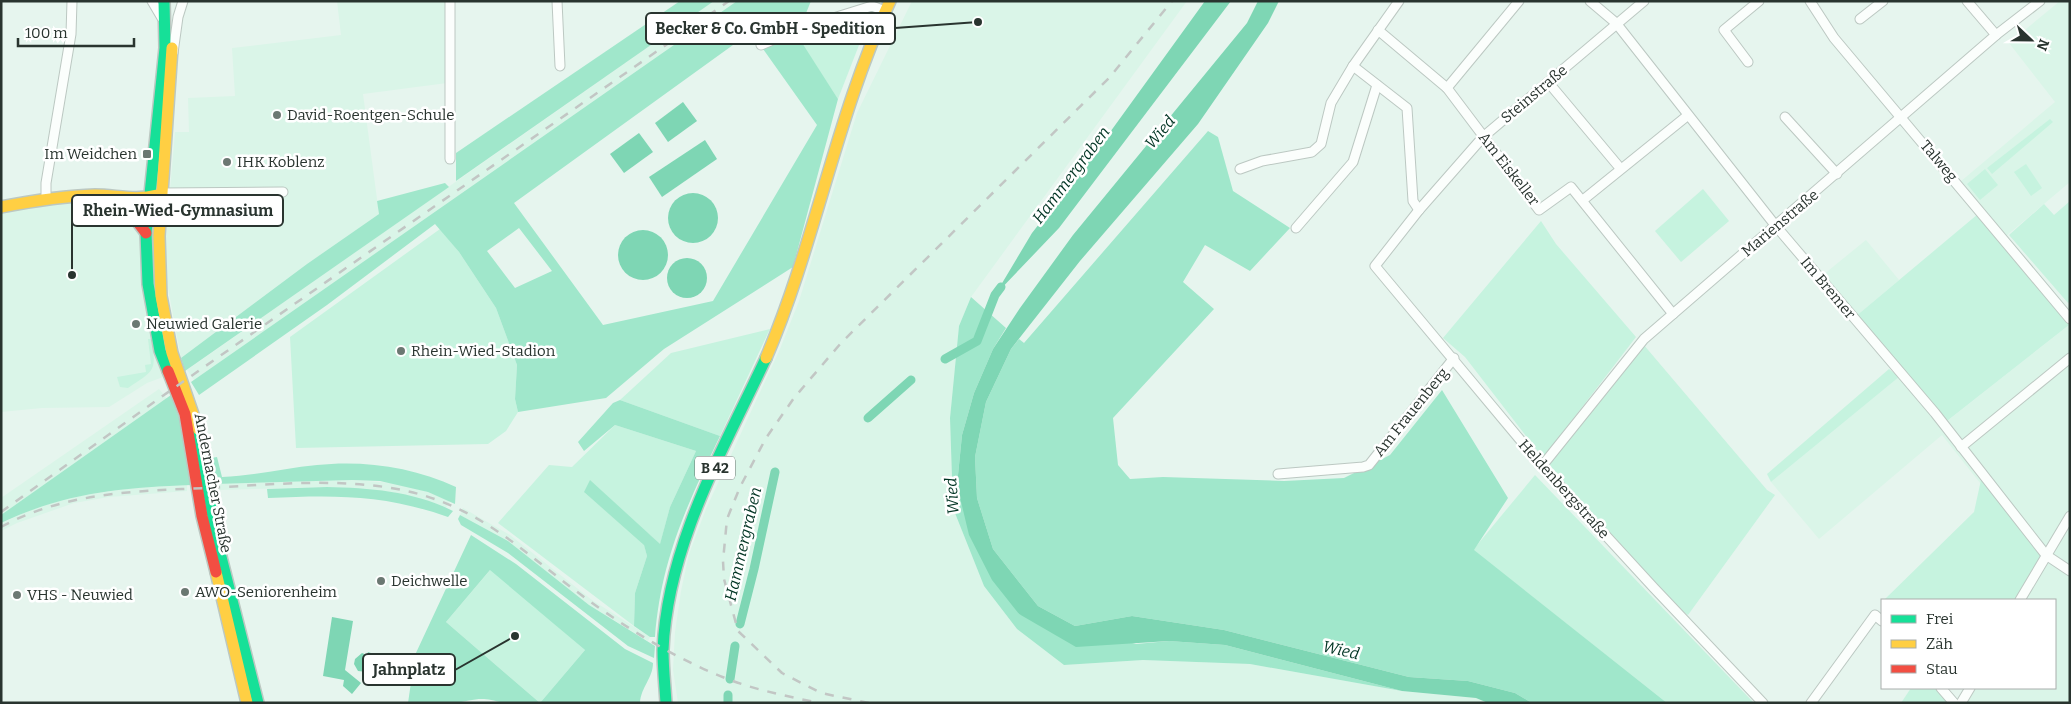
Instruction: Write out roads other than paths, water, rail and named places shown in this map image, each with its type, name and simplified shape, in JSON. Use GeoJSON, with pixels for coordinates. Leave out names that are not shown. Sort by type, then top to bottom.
{"type":"FeatureCollection","features":[{"type":"Feature","properties":{"kind":"street"},"geometry":{"type":"LineString","coordinates":[[46,199],[46,183],[71,34],[72,1]]}},
{"type":"Feature","properties":{"kind":"street"},"geometry":{"type":"LineString","coordinates":[[152,1],[160,13],[166,32]]}},
{"type":"Feature","properties":{"kind":"street","name":"Andernacher Straße"},"geometry":{"type":"LineString","coordinates":[[164,1],[166,32],[147,229],[148,284],[158,342],[185,414],[200,510],[237,654],[247,703]]}},
{"type":"Feature","properties":{"kind":"street","name":"Andernacher Straße"},"geometry":{"type":"LineString","coordinates":[[172,1],[172,58],[159,228],[159,276],[167,330],[178,372],[197,425],[217,541],[258,703]]}},
{"type":"Feature","properties":{"kind":"street"},"geometry":{"type":"LineString","coordinates":[[172,58],[178,17],[183,1]]}},
{"type":"Feature","properties":{"kind":"street"},"geometry":{"type":"LineString","coordinates":[[450,1],[450,159]]}},
{"type":"Feature","properties":{"kind":"street"},"geometry":{"type":"LineString","coordinates":[[557,1],[560,66]]}},
{"type":"Feature","properties":{"kind":"street"},"geometry":{"type":"LineString","coordinates":[[1240,169],[1262,161],[1312,152],[1321,144],[1332,103],[1353,66],[1399,1]]}},
{"type":"Feature","properties":{"kind":"street"},"geometry":{"type":"LineString","coordinates":[[1447,88],[1519,1]]}},
{"type":"Feature","properties":{"kind":"street","name":"Im Bremer"},"geometry":{"type":"LineString","coordinates":[[1590,1],[1616,23],[1775,226],[1936,413],[2046,555],[2070,570]]}},
{"type":"Feature","properties":{"kind":"street","name":"Steinstraße"},"geometry":{"type":"LineString","coordinates":[[1375,266],[1419,210],[1483,137],[1644,1]]}},
{"type":"Feature","properties":{"kind":"street"},"geometry":{"type":"LineString","coordinates":[[1748,62],[1724,30],[1759,1]]}},
{"type":"Feature","properties":{"kind":"street","name":"Talweg"},"geometry":{"type":"LineString","coordinates":[[1810,1],[1834,38],[2070,319]]}},
{"type":"Feature","properties":{"kind":"street"},"geometry":{"type":"LineString","coordinates":[[1860,19],[1883,1]]}},
{"type":"Feature","properties":{"kind":"street"},"geometry":{"type":"LineString","coordinates":[[1967,1],[1996,35]]}},
{"type":"Feature","properties":{"kind":"street","name":"Marienstraße"},"geometry":{"type":"LineString","coordinates":[[1542,466],[1644,339],[1838,174],[1996,35],[2040,1]]}},
{"type":"Feature","properties":{"kind":"street"},"geometry":{"type":"LineString","coordinates":[[761,45],[798,29],[872,6],[888,6]]}},
{"type":"Feature","properties":{"kind":"street","name":"B 42"},"geometry":{"type":"LineString","coordinates":[[666,703],[663,661],[666,626],[673,580],[681,552],[705,488],[766,358],[786,308],[807,245],[852,92],[888,6]]}},
{"type":"Feature","properties":{"kind":"street","name":"Am Eiskeller"},"geometry":{"type":"LineString","coordinates":[[1378,30],[1447,88],[1539,210],[1572,187],[1673,314]]}},
{"type":"Feature","properties":{"kind":"street"},"geometry":{"type":"LineString","coordinates":[[1353,66],[1407,108],[1413,201],[1419,210]]}},
{"type":"Feature","properties":{"kind":"street"},"geometry":{"type":"LineString","coordinates":[[1548,82],[1620,168]]}},
{"type":"Feature","properties":{"kind":"street"},"geometry":{"type":"LineString","coordinates":[[1296,228],[1353,162],[1377,85]]}},
{"type":"Feature","properties":{"kind":"street"},"geometry":{"type":"LineString","coordinates":[[1583,200],[1620,168],[1687,116]]}},
{"type":"Feature","properties":{"kind":"street"},"geometry":{"type":"LineString","coordinates":[[1786,117],[1838,174]]}},
{"type":"Feature","properties":{"kind":"street"},"geometry":{"type":"LineString","coordinates":[[1,207],[46,199],[79,196],[149,198],[162,193],[283,192]]}},
{"type":"Feature","properties":{"kind":"street"},"geometry":{"type":"LineString","coordinates":[[79,196],[113,204],[127,210],[147,229],[154,222],[159,228]]}},
{"type":"Feature","properties":{"kind":"street","name":"Heldenbergstraße"},"geometry":{"type":"LineString","coordinates":[[1375,266],[1454,358],[1542,466],[1763,703]]}},
{"type":"Feature","properties":{"kind":"street","name":"Am Frauenberg"},"geometry":{"type":"LineString","coordinates":[[1278,474],[1369,465],[1454,358]]}},
{"type":"Feature","properties":{"kind":"street"},"geometry":{"type":"LineString","coordinates":[[1961,447],[2070,358]]}},
{"type":"Feature","properties":{"kind":"street"},"geometry":{"type":"LineString","coordinates":[[2021,599],[2070,516]]}},
{"type":"Feature","properties":{"kind":"street"},"geometry":{"type":"LineString","coordinates":[[1811,703],[1876,615],[1881,620]]}},
{"type":"Feature","properties":{"kind":"street"},"geometry":{"type":"LineString","coordinates":[[1942,689],[1954,703]]}},
{"type":"Feature","properties":{"kind":"street"},"geometry":{"type":"LineString","coordinates":[[1961,703],[1969,689]]}},
{"type":"Feature","properties":{"kind":"water"},"geometry":{"type":"Polygon","coordinates":[[[1205,1],[1231,1],[1059,228],[995,295],[1032,233],[1100,146],[1205,1]]]}},
{"type":"Feature","properties":{"kind":"water","name":"Wied"},"geometry":{"type":"Polygon","coordinates":[[[1258,1],[1279,1],[1268,23],[1198,124],[1080,261],[1011,349],[986,402],[975,457],[977,498],[993,549],[1038,606],[1075,626],[1132,616],[1224,630],[1409,677],[1468,681],[1515,693],[1532,703],[1488,703],[1476,698],[1402,691],[1225,645],[1169,641],[1076,647],[1019,614],[992,580],[969,535],[957,485],[962,435],[974,393],[993,349],[1073,235],[1247,23],[1258,1]]]}},
{"type":"Feature","properties":{"kind":"water"},"geometry":{"type":"Polygon","coordinates":[[[683,102],[697,121],[668,142],[655,123],[683,102]]]}},
{"type":"Feature","properties":{"kind":"water"},"geometry":{"type":"Polygon","coordinates":[[[639,133],[653,152],[624,173],[610,154],[639,133]]]}},
{"type":"Feature","properties":{"kind":"water"},"geometry":{"type":"Polygon","coordinates":[[[705,140],[717,159],[662,197],[649,177],[705,140]]]}},
{"type":"Feature","properties":{"kind":"water"},"geometry":{"type":"Polygon","coordinates":[[[693,193],[707,197],[714,204],[718,218],[714,232],[707,239],[693,243],[679,239],[672,232],[668,218],[672,204],[679,197],[693,193]]]}},
{"type":"Feature","properties":{"kind":"water"},"geometry":{"type":"Polygon","coordinates":[[[643,230],[657,234],[664,241],[668,255],[664,269],[657,276],[643,280],[629,276],[622,269],[618,255],[622,241],[629,234],[643,230]]]}},
{"type":"Feature","properties":{"kind":"water"},"geometry":{"type":"Polygon","coordinates":[[[691,258],[698,261],[704,267],[707,278],[706,286],[698,295],[691,298],[683,298],[676,295],[668,286],[667,274],[670,267],[679,259],[691,258]]]}},
{"type":"Feature","properties":{"kind":"water"},"geometry":{"type":"Polygon","coordinates":[[[332,617],[353,621],[345,670],[361,683],[352,694],[343,686],[344,680],[323,676],[332,617]]]}},
{"type":"Feature","properties":{"kind":"water"},"geometry":{"type":"Polygon","coordinates":[[[368,652],[377,655],[383,654],[386,662],[381,663],[380,666],[384,668],[387,664],[389,669],[376,673],[358,671],[354,664],[355,659],[362,653],[367,655],[368,652]]]}},
{"type":"Feature","properties":{"kind":"waterway","name":"Hammergraben"},"geometry":{"type":"LineString","coordinates":[[945,359],[977,341],[995,295],[1001,287]]}},
{"type":"Feature","properties":{"kind":"waterway","name":"Hammergraben"},"geometry":{"type":"LineString","coordinates":[[868,418],[911,380]]}},
{"type":"Feature","properties":{"kind":"waterway","name":"Hammergraben"},"geometry":{"type":"LineString","coordinates":[[740,624],[775,472]]}},
{"type":"Feature","properties":{"kind":"waterway","name":"Hammergraben"},"geometry":{"type":"LineString","coordinates":[[730,679],[735,646]]}},
{"type":"Feature","properties":{"kind":"waterway","name":"Hammergraben"},"geometry":{"type":"LineString","coordinates":[[728,695],[728,703]]}},
{"type":"Feature","properties":{"kind":"railway"},"geometry":{"type":"LineString","coordinates":[[1,512],[164,395],[729,1]]}},
{"type":"Feature","properties":{"kind":"railway"},"geometry":{"type":"LineString","coordinates":[[869,703],[821,693],[782,673],[738,631],[724,579],[723,561],[727,519],[740,487],[766,438],[794,398],[841,343],[1109,78],[1172,1]]}},
{"type":"Feature","properties":{"kind":"railway"},"geometry":{"type":"LineString","coordinates":[[1,527],[25,515],[50,507],[76,500],[128,492],[326,483],[385,487],[413,493],[459,509],[495,530],[611,616],[666,650],[705,670],[748,686],[819,703]]}},
{"type":"Feature","properties":{"kind":"place","name":"Becker & Co. GmbH - Spedition"},"geometry":{"type":"Point","coordinates":[978,22]}},
{"type":"Feature","properties":{"kind":"place","name":"David-Roentgen-Schule"},"geometry":{"type":"Point","coordinates":[277,115]}},
{"type":"Feature","properties":{"kind":"place","name":"Im Weidchen"},"geometry":{"type":"Point","coordinates":[147,154]}},
{"type":"Feature","properties":{"kind":"place","name":"IHK Koblenz"},"geometry":{"type":"Point","coordinates":[227,162]}},
{"type":"Feature","properties":{"kind":"place","name":"Rhein-Wied-Gymnasium"},"geometry":{"type":"Point","coordinates":[72,275]}},
{"type":"Feature","properties":{"kind":"place","name":"Neuwied Galerie"},"geometry":{"type":"Point","coordinates":[136,324]}},
{"type":"Feature","properties":{"kind":"place","name":"Rhein-Wied-Stadion"},"geometry":{"type":"Point","coordinates":[401,351]}},
{"type":"Feature","properties":{"kind":"place","name":"Deichwelle"},"geometry":{"type":"Point","coordinates":[381,581]}},
{"type":"Feature","properties":{"kind":"place","name":"AWO-Seniorenheim"},"geometry":{"type":"Point","coordinates":[185,592]}},
{"type":"Feature","properties":{"kind":"place","name":"VHS - Neuwied"},"geometry":{"type":"Point","coordinates":[17,595]}},
{"type":"Feature","properties":{"kind":"place","name":"Jahnplatz"},"geometry":{"type":"Point","coordinates":[515,636]}}]}
